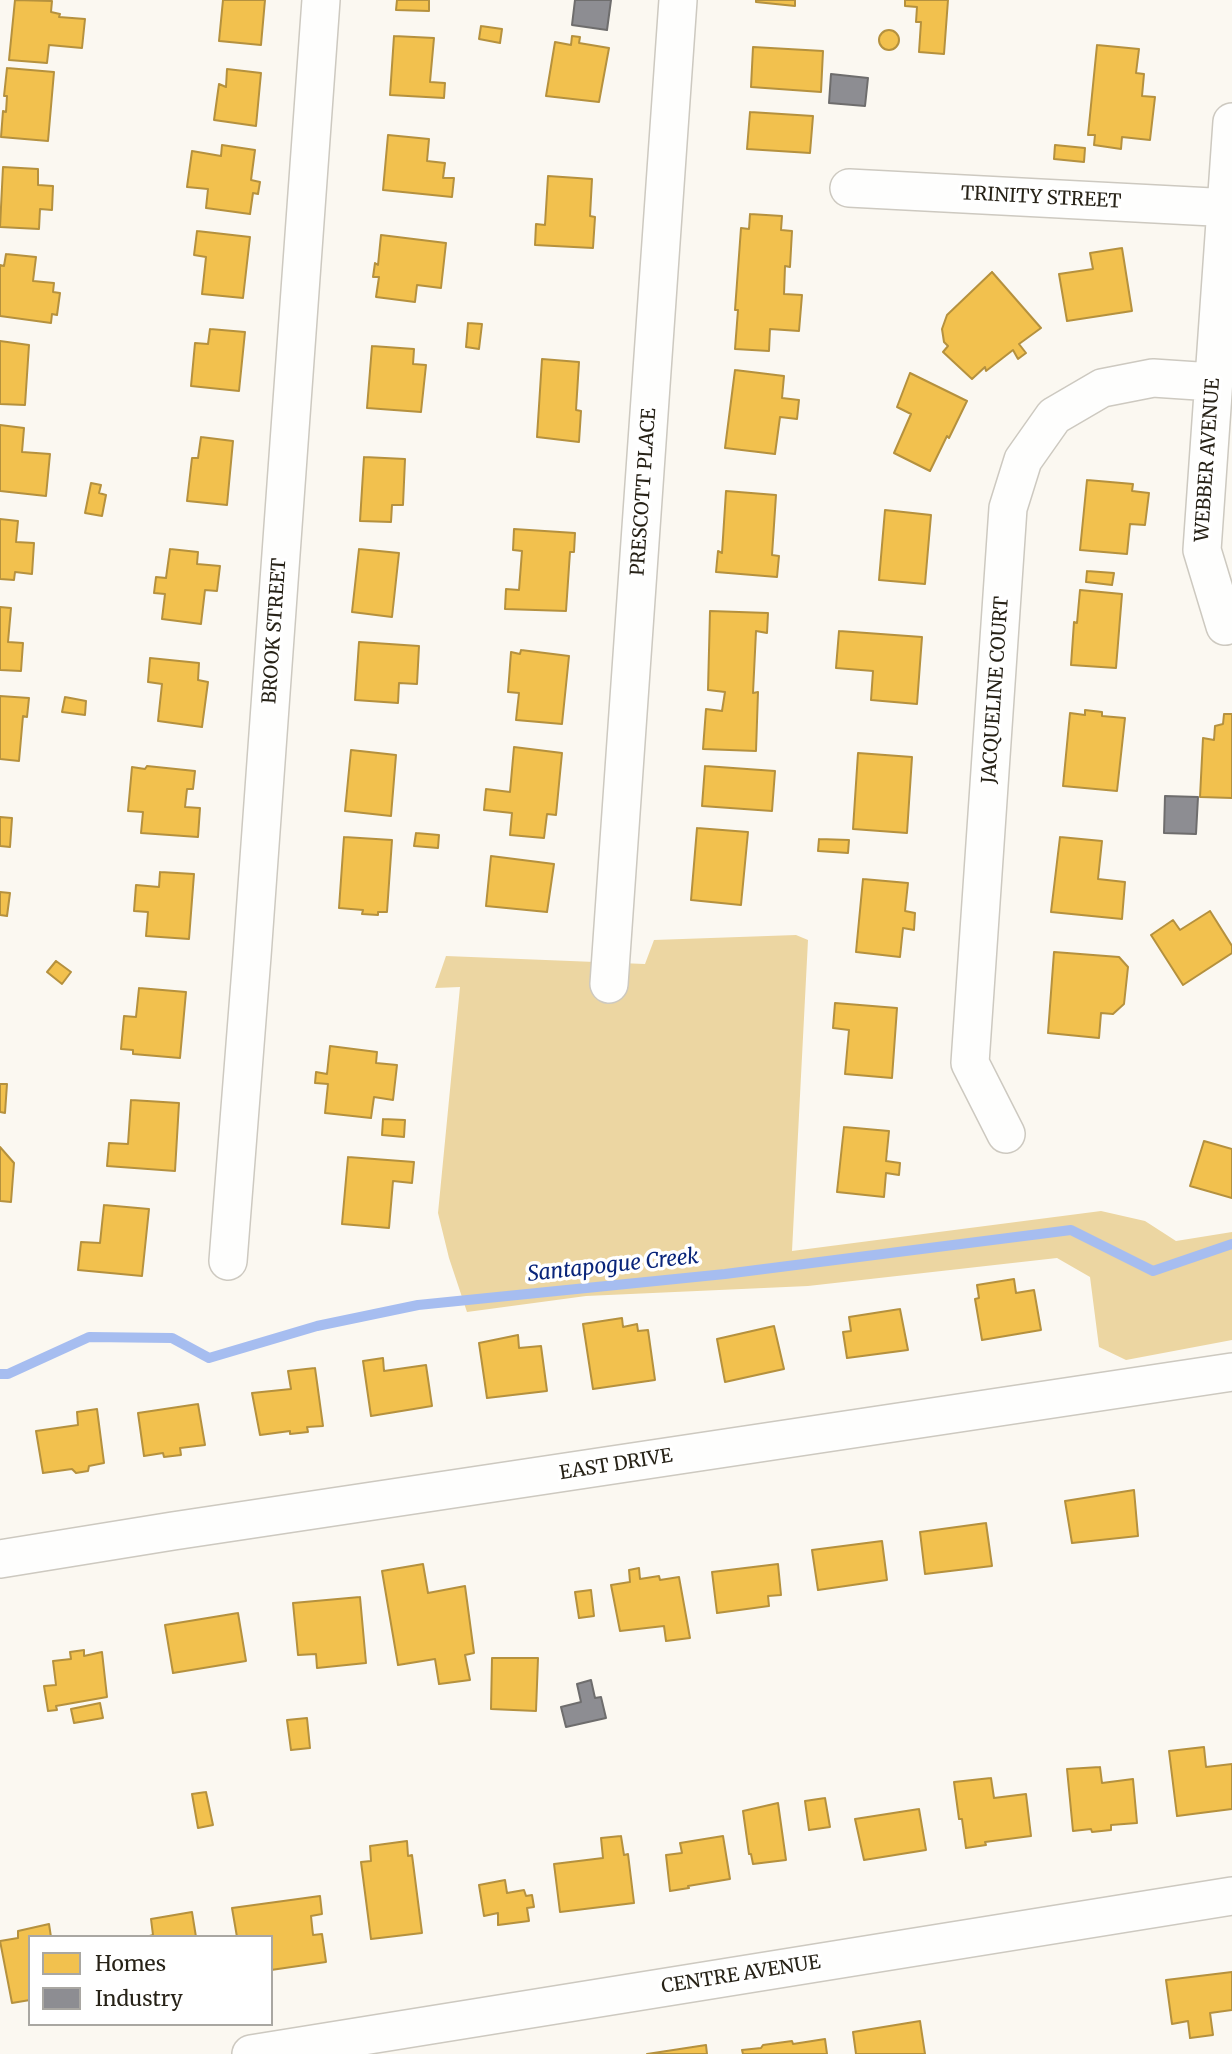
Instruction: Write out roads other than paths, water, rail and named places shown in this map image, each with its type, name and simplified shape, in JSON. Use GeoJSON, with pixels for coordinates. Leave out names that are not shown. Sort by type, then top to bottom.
{"type":"FeatureCollection","features":[{"type":"Feature","properties":{"kind":"street","name":"BROOK STREET"},"geometry":{"type":"LineString","coordinates":[[228,1261],[321,0]]}},
{"type":"Feature","properties":{"kind":"street","name":"PRESCOTT PLACE"},"geometry":{"type":"LineString","coordinates":[[609,984],[678,0]]}},
{"type":"Feature","properties":{"kind":"street","name":"WEBBER AVENUE"},"geometry":{"type":"LineString","coordinates":[[1225,626],[1202,550],[1213,382],[1230,208],[1232,122]]}},
{"type":"Feature","properties":{"kind":"street","name":"TRINITY STREET"},"geometry":{"type":"LineString","coordinates":[[849,188],[1230,208]]}},
{"type":"Feature","properties":{"kind":"street","name":"JACQUELINE COURT"},"geometry":{"type":"LineString","coordinates":[[1006,1134],[970,1063],[1008,508],[1023,460],[1054,416],[1102,388],[1153,378],[1213,382]]}},
{"type":"Feature","properties":{"kind":"street","name":"EAST DRIVE"},"geometry":{"type":"LineString","coordinates":[[0,1559],[1232,1372]]}},
{"type":"Feature","properties":{"kind":"street","name":"CENTRE AVENUE"},"geometry":{"type":"LineString","coordinates":[[251,2054],[1232,1896]]}},
{"type":"Feature","properties":{"kind":"waterway","name":"Santapogue Creek"},"geometry":{"type":"LineString","coordinates":[[0,1374],[8,1374],[89,1337],[172,1338],[209,1358],[317,1326],[418,1305],[725,1274],[1071,1230],[1153,1271],[1232,1244]]}}]}
